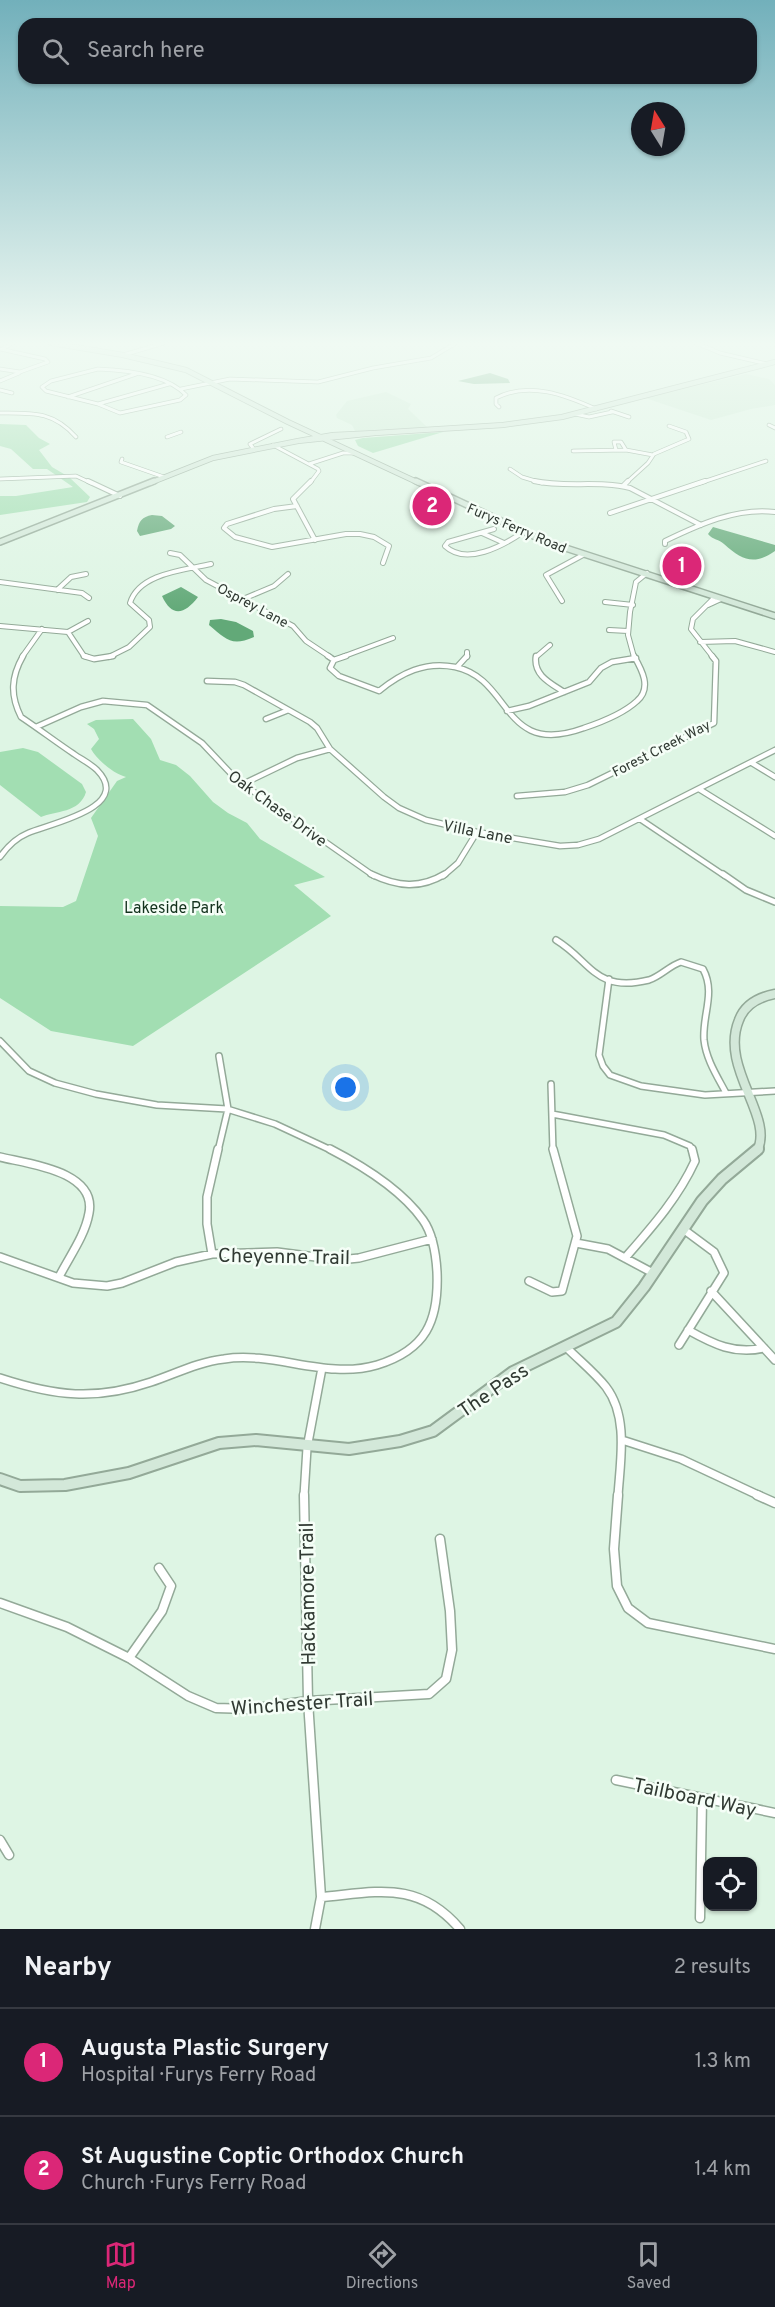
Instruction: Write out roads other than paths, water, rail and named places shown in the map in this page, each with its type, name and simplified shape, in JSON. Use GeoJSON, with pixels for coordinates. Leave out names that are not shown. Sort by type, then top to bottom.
{"type":"FeatureCollection","features":[{"type":"Feature","properties":{"kind":"main road"},"geometry":{"type":"LineString","coordinates":[[304,438],[306,433]]}},
{"type":"Feature","properties":{"kind":"main road","name":"Furys Ferry Road"},"geometry":{"type":"LineString","coordinates":[[314,433],[324,437]]}},
{"type":"Feature","properties":{"kind":"main road","name":"Furys Ferry Road"},"geometry":{"type":"LineString","coordinates":[[316,433],[343,449],[550,540],[718,598],[775,614]]}},
{"type":"Feature","properties":{"kind":"main road"},"geometry":{"type":"LineString","coordinates":[[0,542],[213,458],[253,448],[298,441],[375,433]]}},
{"type":"Feature","properties":{"kind":"main road"},"geometry":{"type":"LineString","coordinates":[[298,441],[304,438],[375,433]]}},
{"type":"Feature","properties":{"kind":"main road"},"geometry":{"type":"LineString","coordinates":[[343,449],[342,439],[351,436]]}},
{"type":"Feature","properties":{"kind":"main road","name":"Furys Ferry Road"},"geometry":{"type":"LineString","coordinates":[[343,449],[523,532],[583,555],[775,614]]}},
{"type":"Feature","properties":{"kind":"main road","name":"The Pass"},"geometry":{"type":"LineString","coordinates":[[0,1479],[19,1486],[69,1484],[141,1470],[206,1446],[233,1440],[262,1440],[307,1448],[365,1448],[432,1432],[520,1368],[567,1348],[616,1322],[655,1274],[682,1229],[717,1184],[751,1158],[764,1139],[765,1126],[735,1053],[733,1038],[736,1021],[746,1007],[761,996],[775,994]]}},
{"type":"Feature","properties":{"kind":"street"},"geometry":{"type":"LineString","coordinates":[[73,433],[76,437]]}},
{"type":"Feature","properties":{"kind":"street"},"geometry":{"type":"LineString","coordinates":[[167,437],[178,433]]}},
{"type":"Feature","properties":{"kind":"street"},"geometry":{"type":"LineString","coordinates":[[253,448],[250,444],[252,442],[272,433]]}},
{"type":"Feature","properties":{"kind":"street"},"geometry":{"type":"LineString","coordinates":[[623,486],[653,455],[662,449],[689,439],[686,433]]}},
{"type":"Feature","properties":{"kind":"street"},"geometry":{"type":"LineString","coordinates":[[616,450],[614,442],[616,441],[621,442],[626,450]]}},
{"type":"Feature","properties":{"kind":"street"},"geometry":{"type":"LineString","coordinates":[[273,445],[319,471],[310,483],[294,497],[315,540]]}},
{"type":"Feature","properties":{"kind":"street"},"geometry":{"type":"LineString","coordinates":[[309,464],[343,449]]}},
{"type":"Feature","properties":{"kind":"street"},"geometry":{"type":"LineString","coordinates":[[573,451],[626,450],[653,455]]}},
{"type":"Feature","properties":{"kind":"street"},"geometry":{"type":"LineString","coordinates":[[122,459],[121,462],[128,466],[164,477]]}},
{"type":"Feature","properties":{"kind":"street"},"geometry":{"type":"LineString","coordinates":[[610,513],[766,461]]}},
{"type":"Feature","properties":{"kind":"street"},"geometry":{"type":"LineString","coordinates":[[510,470],[518,476],[545,483],[623,486],[701,525]]}},
{"type":"Feature","properties":{"kind":"street"},"geometry":{"type":"LineString","coordinates":[[0,480],[76,476],[120,496]]}},
{"type":"Feature","properties":{"kind":"street"},"geometry":{"type":"LineString","coordinates":[[297,506],[274,509],[227,524],[224,528],[233,536],[264,546],[284,546],[351,534],[387,543],[383,563]]}},
{"type":"Feature","properties":{"kind":"street"},"geometry":{"type":"LineString","coordinates":[[665,544],[665,541],[701,525],[753,511],[775,512]]}},
{"type":"Feature","properties":{"kind":"street"},"geometry":{"type":"LineString","coordinates":[[494,529],[448,542],[445,546],[456,554],[465,556],[504,543],[523,532]]}},
{"type":"Feature","properties":{"kind":"street"},"geometry":{"type":"LineString","coordinates":[[482,533],[504,543]]}},
{"type":"Feature","properties":{"kind":"street","name":"Osprey Lane"},"geometry":{"type":"LineString","coordinates":[[170,553],[180,555],[206,580],[293,626],[306,641],[334,660]]}},
{"type":"Feature","properties":{"kind":"street"},"geometry":{"type":"LineString","coordinates":[[562,601],[546,575],[583,555]]}},
{"type":"Feature","properties":{"kind":"street"},"geometry":{"type":"LineString","coordinates":[[68,632],[84,656],[97,659],[116,655],[150,627],[149,620],[130,603],[132,594],[149,580],[211,564]]}},
{"type":"Feature","properties":{"kind":"street"},"geometry":{"type":"LineString","coordinates":[[57,590],[71,577],[86,574]]}},
{"type":"Feature","properties":{"kind":"street"},"geometry":{"type":"LineString","coordinates":[[243,599],[274,586],[288,574]]}},
{"type":"Feature","properties":{"kind":"street"},"geometry":{"type":"LineString","coordinates":[[393,638],[334,660],[330,668],[339,676],[379,691],[402,674],[415,669],[440,665],[457,667],[472,672],[521,726],[530,731],[553,736],[574,733],[635,705],[643,695],[645,676],[629,643],[628,631],[636,582],[647,574]]}},
{"type":"Feature","properties":{"kind":"street"},"geometry":{"type":"LineString","coordinates":[[0,582],[82,593],[89,598]]}},
{"type":"Feature","properties":{"kind":"street","name":"Forest Creek Way"},"geometry":{"type":"LineString","coordinates":[[517,796],[565,792],[588,785],[714,723],[716,661],[691,629],[693,619],[718,598]]}},
{"type":"Feature","properties":{"kind":"street"},"geometry":{"type":"LineString","coordinates":[[605,602],[633,605]]}},
{"type":"Feature","properties":{"kind":"street"},"geometry":{"type":"LineString","coordinates":[[0,626],[68,632],[88,621]]}},
{"type":"Feature","properties":{"kind":"street"},"geometry":{"type":"LineString","coordinates":[[9,674],[42,629]]}},
{"type":"Feature","properties":{"kind":"street"},"geometry":{"type":"LineString","coordinates":[[609,630],[628,631]]}},
{"type":"Feature","properties":{"kind":"street"},"geometry":{"type":"LineString","coordinates":[[700,642],[735,641],[775,652]]}},
{"type":"Feature","properties":{"kind":"street"},"geometry":{"type":"LineString","coordinates":[[550,645],[539,651],[535,664],[542,676],[564,693]]}},
{"type":"Feature","properties":{"kind":"street"},"geometry":{"type":"LineString","coordinates":[[457,667],[467,658],[467,652]]}},
{"type":"Feature","properties":{"kind":"street"},"geometry":{"type":"LineString","coordinates":[[507,711],[564,693],[589,682],[601,668],[612,662],[636,658]]}},
{"type":"Feature","properties":{"kind":"street","name":"Villa Lane"},"geometry":{"type":"LineString","coordinates":[[207,681],[235,682],[244,685],[317,728],[330,749],[399,808],[426,820],[477,832],[560,846],[578,845],[599,839],[775,750]]}},
{"type":"Feature","properties":{"kind":"street","name":"Oak Chase Drive"},"geometry":{"type":"LineString","coordinates":[[36,727],[81,707],[103,701],[147,705],[202,743],[223,768],[243,784],[368,873],[396,885],[420,885],[448,872],[461,862],[477,832]]}},
{"type":"Feature","properties":{"kind":"street"},"geometry":{"type":"LineString","coordinates":[[0,857],[8,846],[24,835],[86,813],[100,801],[105,791],[104,780],[97,770],[21,717],[8,703]]}},
{"type":"Feature","properties":{"kind":"street"},"geometry":{"type":"LineString","coordinates":[[266,719],[286,711]]}},
{"type":"Feature","properties":{"kind":"street"},"geometry":{"type":"LineString","coordinates":[[243,784],[297,758],[330,749]]}},
{"type":"Feature","properties":{"kind":"street"},"geometry":{"type":"LineString","coordinates":[[752,763],[775,777]]}},
{"type":"Feature","properties":{"kind":"street"},"geometry":{"type":"LineString","coordinates":[[699,789],[775,836]]}},
{"type":"Feature","properties":{"kind":"street"},"geometry":{"type":"LineString","coordinates":[[640,819],[746,890],[775,902]]}},
{"type":"Feature","properties":{"kind":"street"},"geometry":{"type":"LineString","coordinates":[[556,940],[572,952],[581,964],[602,978],[636,981],[655,978],[681,962],[702,969],[708,982],[709,992],[704,1043],[726,1093]]}},
{"type":"Feature","properties":{"kind":"street"},"geometry":{"type":"LineString","coordinates":[[609,979],[599,1055],[601,1064],[611,1076],[631,1084],[707,1095],[752,1090],[775,1091]]}},
{"type":"Feature","properties":{"kind":"street"},"geometry":{"type":"LineString","coordinates":[[0,1041],[30,1072],[46,1081],[168,1107],[228,1109],[277,1125],[340,1153],[370,1172],[411,1205],[424,1220],[432,1239],[436,1259],[437,1308],[424,1337],[410,1350],[366,1368],[345,1370],[261,1357],[230,1357],[198,1363],[151,1382],[112,1394],[79,1397],[37,1391],[0,1378]]}},
{"type":"Feature","properties":{"kind":"street"},"geometry":{"type":"LineString","coordinates":[[212,1254],[207,1224],[207,1197],[228,1109],[219,1056]]}},
{"type":"Feature","properties":{"kind":"street"},"geometry":{"type":"LineString","coordinates":[[529,1281],[552,1292],[562,1291],[576,1243],[575,1232],[553,1155],[551,1084]]}},
{"type":"Feature","properties":{"kind":"street"},"geometry":{"type":"LineString","coordinates":[[552,1114],[664,1135],[690,1146],[694,1154],[694,1161],[688,1176],[666,1211],[625,1258]]}},
{"type":"Feature","properties":{"kind":"street"},"geometry":{"type":"LineString","coordinates":[[0,1157],[71,1177],[84,1188],[89,1199],[89,1214],[60,1277]]}},
{"type":"Feature","properties":{"kind":"street"},"geometry":{"type":"LineString","coordinates":[[679,1345],[724,1273],[722,1261],[716,1252],[682,1229]]}},
{"type":"Feature","properties":{"kind":"street","name":"Cheyenne Trail"},"geometry":{"type":"LineString","coordinates":[[0,1257],[73,1283],[88,1285],[122,1283],[176,1262],[212,1254],[277,1252],[339,1260],[359,1258],[432,1239]]}},
{"type":"Feature","properties":{"kind":"street"},"geometry":{"type":"LineString","coordinates":[[576,1243],[608,1250],[655,1274]]}},
{"type":"Feature","properties":{"kind":"street"},"geometry":{"type":"LineString","coordinates":[[711,1291],[775,1359]]}},
{"type":"Feature","properties":{"kind":"street"},"geometry":{"type":"LineString","coordinates":[[688,1330],[714,1344],[739,1352],[764,1348]]}},
{"type":"Feature","properties":{"kind":"street"},"geometry":{"type":"LineString","coordinates":[[567,1348],[607,1388],[615,1403],[622,1440],[614,1549],[617,1586],[628,1608],[648,1623],[775,1649]]}},
{"type":"Feature","properties":{"kind":"street","name":"Hackamore Trail"},"geometry":{"type":"LineString","coordinates":[[315,1929],[321,1897],[308,1701],[309,1647],[304,1502],[307,1448],[322,1368]]}},
{"type":"Feature","properties":{"kind":"street"},"geometry":{"type":"LineString","coordinates":[[622,1440],[681,1459],[775,1503]]}},
{"type":"Feature","properties":{"kind":"street","name":"Winchester Trail"},"geometry":{"type":"LineString","coordinates":[[0,1603],[67,1627],[129,1658],[188,1696],[216,1708],[249,1709],[308,1701],[429,1694],[440,1688],[446,1679],[453,1654],[440,1539]]}},
{"type":"Feature","properties":{"kind":"street"},"geometry":{"type":"LineString","coordinates":[[129,1658],[162,1611],[171,1586],[159,1568]]}},
{"type":"Feature","properties":{"kind":"street","name":"Tailboard Way"},"geometry":{"type":"LineString","coordinates":[[616,1780],[775,1813]]}},
{"type":"Feature","properties":{"kind":"street"},"geometry":{"type":"LineString","coordinates":[[700,1918],[702,1799]]}},
{"type":"Feature","properties":{"kind":"street"},"geometry":{"type":"LineString","coordinates":[[0,1840],[9,1855]]}},
{"type":"Feature","properties":{"kind":"street"},"geometry":{"type":"LineString","coordinates":[[321,1897],[405,1892],[427,1899],[447,1913],[460,1929]]}},
{"type":"Feature","properties":{"kind":"place","name":"St Augustine Coptic Orthodox Church"},"geometry":{"type":"Point","coordinates":[432,506]}},
{"type":"Feature","properties":{"kind":"place","name":"Augusta Plastic Surgery"},"geometry":{"type":"Point","coordinates":[682,566]}},
{"type":"Feature","properties":{"kind":"park label","name":"Lakeside Park"},"geometry":{"type":"Point","coordinates":[174,907]}}]}
